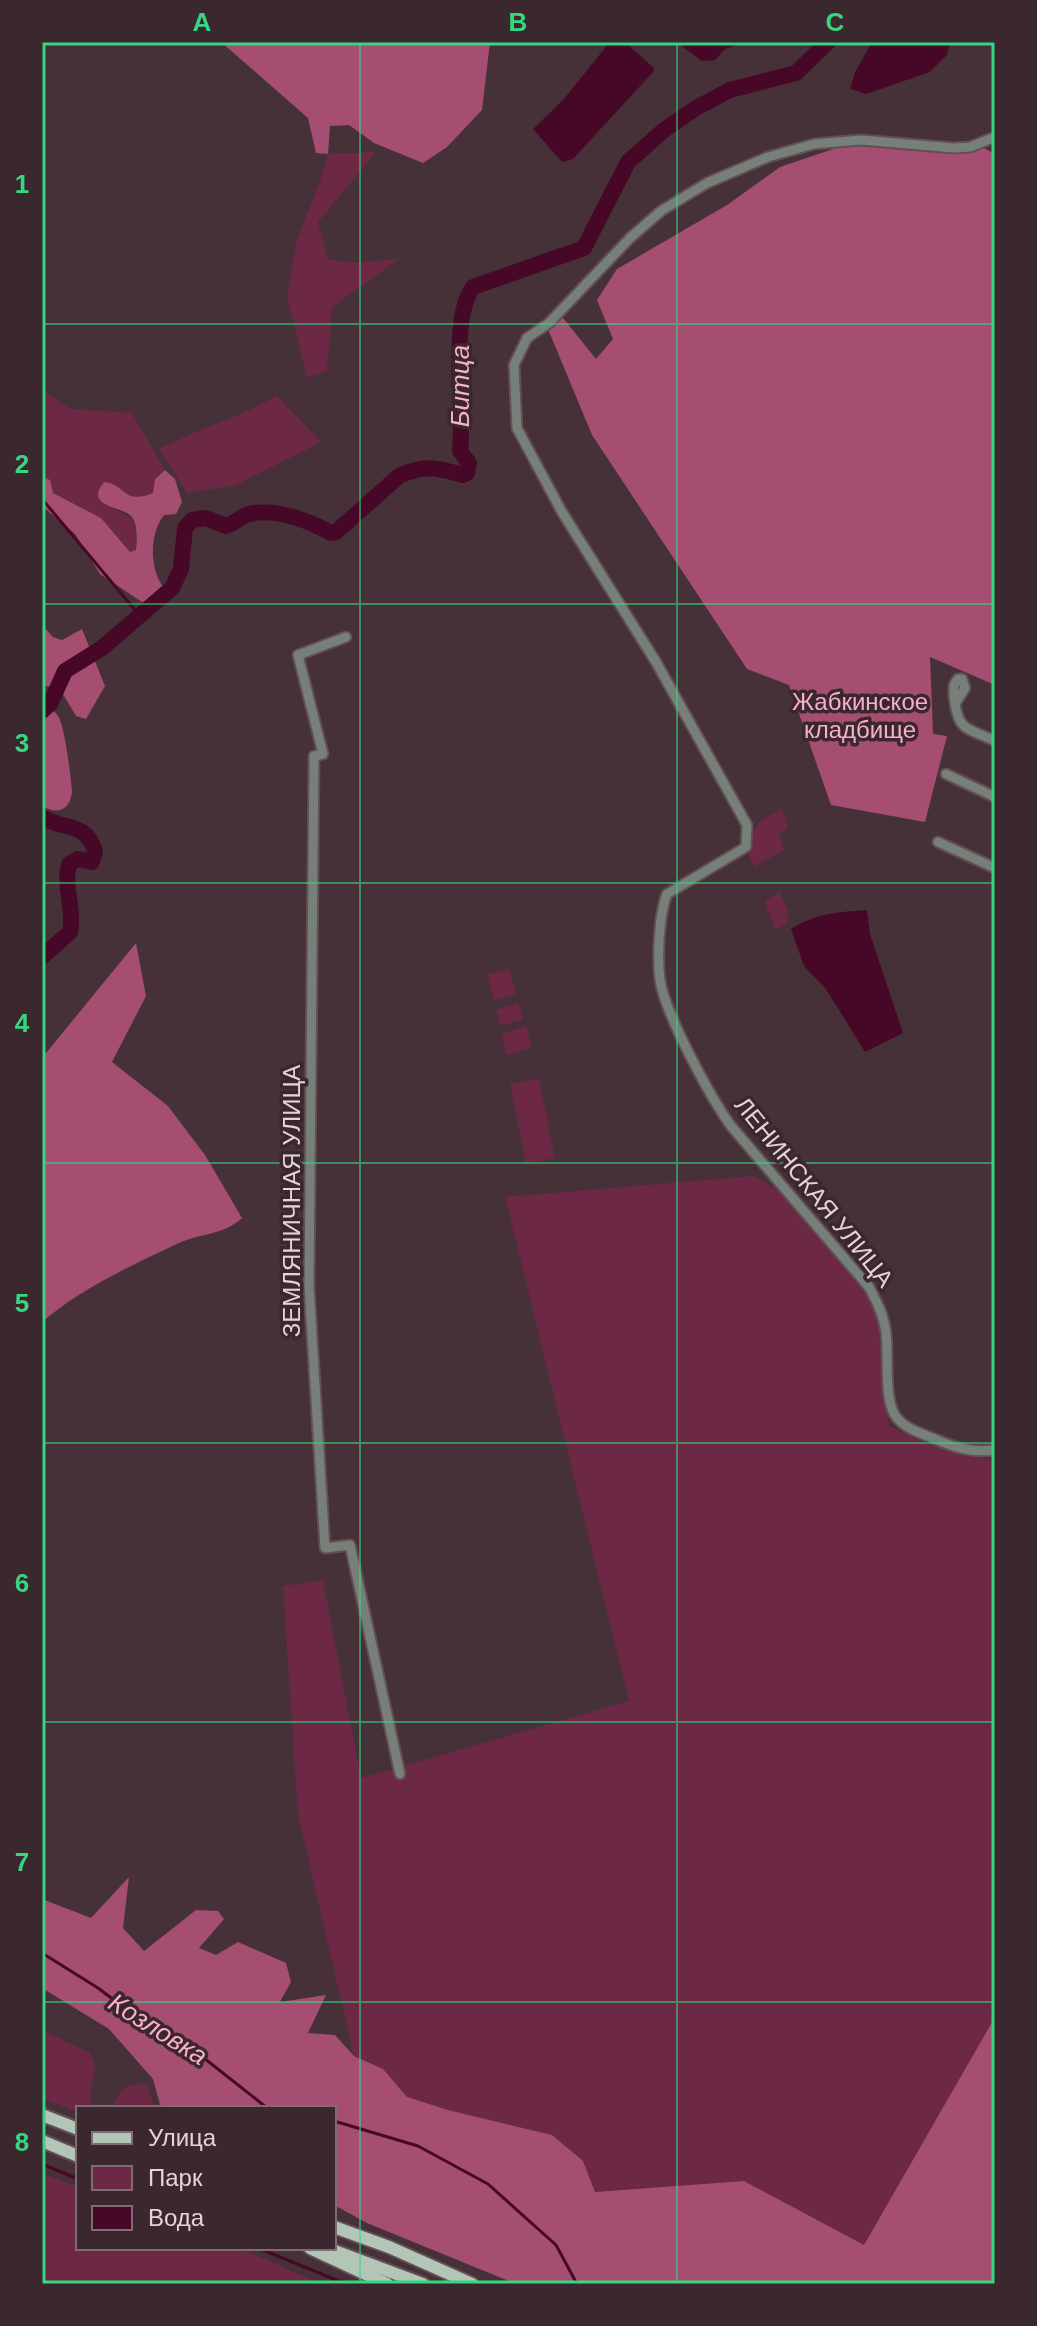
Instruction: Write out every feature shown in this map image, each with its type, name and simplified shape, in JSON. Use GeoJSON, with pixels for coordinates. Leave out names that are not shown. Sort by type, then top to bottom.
{"type":"FeatureCollection","features":[{"type":"Feature","properties":{"kind":"main road"},"geometry":{"type":"LineString","coordinates":[[42,2115],[76,2128]]}},
{"type":"Feature","properties":{"kind":"main road"},"geometry":{"type":"LineString","coordinates":[[42,2141],[76,2155]]}},
{"type":"Feature","properties":{"kind":"main road"},"geometry":{"type":"LineString","coordinates":[[336,2228],[389,2247],[472,2284]]}},
{"type":"Feature","properties":{"kind":"main road"},"geometry":{"type":"LineString","coordinates":[[314,2250],[387,2284]]}},
{"type":"Feature","properties":{"kind":"main road"},"geometry":{"type":"LineString","coordinates":[[332,2250],[423,2284]]}},
{"type":"Feature","properties":{"kind":"street","name":"ЛЕНИНСКАЯ УЛИЦА"},"geometry":{"type":"LineString","coordinates":[[995,137],[970,147],[954,148],[861,140],[814,144],[768,157],[707,183],[661,211],[630,238],[549,323],[527,338],[514,365],[517,428],[562,512],[656,662],[747,825],[746,847],[667,894],[662,906],[660,979],[683,1038],[731,1126],[869,1287],[880,1308],[886,1332],[891,1406],[896,1417],[909,1428],[959,1449],[995,1450]]}},
{"type":"Feature","properties":{"kind":"street","name":"ЗЕМЛЯНИЧНАЯ УЛИЦА"},"geometry":{"type":"LineString","coordinates":[[346,637],[298,655],[323,754],[314,756],[309,1286],[325,1548],[350,1545],[400,1774]]}},
{"type":"Feature","properties":{"kind":"street"},"geometry":{"type":"LineString","coordinates":[[955,704],[956,718],[962,726],[995,741]]}},
{"type":"Feature","properties":{"kind":"street"},"geometry":{"type":"LineString","coordinates":[[946,774],[995,797]]}},
{"type":"Feature","properties":{"kind":"street"},"geometry":{"type":"LineString","coordinates":[[938,842],[995,868]]}},
{"type":"Feature","properties":{"kind":"green space"},"geometry":{"type":"Polygon","coordinates":[[[221,42],[490,42],[482,110],[447,147],[423,163],[374,143],[349,125],[330,126],[328,154],[316,153],[308,118],[221,42]]]}},
{"type":"Feature","properties":{"kind":"green space","name":"Жабкинское кладбище"},"geometry":{"type":"Polygon","coordinates":[[[888,145],[969,150],[982,147],[995,154],[995,685],[930,657],[933,734],[947,736],[925,822],[831,805],[789,685],[747,669],[592,435],[548,329],[563,318],[596,359],[613,339],[597,300],[617,269],[727,205],[780,167],[842,146],[888,145]]]}},
{"type":"Feature","properties":{"kind":"green space"},"geometry":{"type":"Polygon","coordinates":[[[376,152],[318,222],[328,259],[353,263],[399,259],[332,307],[327,371],[307,377],[287,296],[297,239],[328,154],[376,152]]]}},
{"type":"Feature","properties":{"kind":"green space"},"geometry":{"type":"Polygon","coordinates":[[[42,390],[70,409],[132,413],[165,470],[159,474],[153,493],[133,498],[116,486],[106,504],[132,520],[136,530],[136,550],[130,552],[101,518],[52,492],[42,477],[42,390]]]}},
{"type":"Feature","properties":{"kind":"green space"},"geometry":{"type":"Polygon","coordinates":[[[277,396],[321,442],[236,485],[187,493],[159,449],[277,396]]]}},
{"type":"Feature","properties":{"kind":"green space"},"geometry":{"type":"Polygon","coordinates":[[[165,470],[175,479],[182,502],[176,514],[164,515],[159,523],[154,542],[154,563],[165,589],[145,604],[100,574],[75,534],[42,506],[42,477],[50,480],[53,493],[101,518],[130,552],[136,550],[133,519],[101,501],[99,490],[104,482],[130,496],[153,493],[155,479],[165,470]]]}},
{"type":"Feature","properties":{"kind":"green space"},"geometry":{"type":"Polygon","coordinates":[[[42,625],[53,637],[62,640],[82,629],[105,686],[86,719],[76,716],[60,689],[42,685],[42,625]]]}},
{"type":"Feature","properties":{"kind":"green space"},"geometry":{"type":"Polygon","coordinates":[[[42,707],[58,716],[67,752],[72,792],[69,803],[59,810],[44,807],[42,799],[42,707]]]}},
{"type":"Feature","properties":{"kind":"green space"},"geometry":{"type":"Polygon","coordinates":[[[782,808],[788,828],[779,834],[784,850],[754,867],[746,847],[760,821],[782,808]]]}},
{"type":"Feature","properties":{"kind":"green space"},"geometry":{"type":"Polygon","coordinates":[[[780,892],[788,911],[787,924],[775,930],[765,901],[780,892]]]}},
{"type":"Feature","properties":{"kind":"green space"},"geometry":{"type":"Polygon","coordinates":[[[136,943],[146,996],[112,1062],[168,1106],[205,1155],[242,1218],[228,1228],[179,1243],[126,1269],[74,1298],[42,1322],[42,1058],[136,943]]]}},
{"type":"Feature","properties":{"kind":"green space"},"geometry":{"type":"Polygon","coordinates":[[[509,969],[516,994],[494,1000],[487,975],[509,969]]]}},
{"type":"Feature","properties":{"kind":"green space"},"geometry":{"type":"Polygon","coordinates":[[[518,1003],[523,1019],[501,1026],[496,1010],[518,1003]]]}},
{"type":"Feature","properties":{"kind":"green space"},"geometry":{"type":"Polygon","coordinates":[[[526,1026],[532,1047],[506,1055],[502,1034],[526,1026]]]}},
{"type":"Feature","properties":{"kind":"green space"},"geometry":{"type":"Polygon","coordinates":[[[539,1078],[555,1158],[526,1164],[510,1084],[539,1078]]]}},
{"type":"Feature","properties":{"kind":"green space"},"geometry":{"type":"Polygon","coordinates":[[[753,1176],[794,1198],[877,1304],[889,1426],[930,1445],[995,1461],[995,2017],[864,2245],[744,2181],[595,2192],[583,2161],[406,2097],[383,2069],[354,2056],[298,1815],[283,1586],[323,1580],[361,1778],[629,1701],[505,1197],[753,1176]]]}},
{"type":"Feature","properties":{"kind":"green space"},"geometry":{"type":"Polygon","coordinates":[[[129,1877],[123,1928],[144,1951],[196,1910],[218,1911],[224,1919],[199,1948],[216,1955],[238,1942],[286,1963],[291,1982],[280,2002],[326,1995],[308,2033],[335,2035],[354,2056],[383,2069],[407,2097],[552,2135],[583,2161],[595,2192],[744,2181],[864,2245],[995,2017],[995,2284],[516,2284],[367,2223],[336,2206],[336,2106],[160,2106],[153,2079],[109,2029],[42,1988],[42,1899],[91,1918],[129,1877]]]}},
{"type":"Feature","properties":{"kind":"green space"},"geometry":{"type":"Polygon","coordinates":[[[42,2030],[90,2053],[95,2064],[89,2106],[76,2106],[76,2111],[42,2098],[42,2030]]]}},
{"type":"Feature","properties":{"kind":"green space"},"geometry":{"type":"Polygon","coordinates":[[[148,2085],[153,2106],[112,2106],[122,2090],[130,2086],[148,2085]]]}},
{"type":"Feature","properties":{"kind":"green space"},"geometry":{"type":"Polygon","coordinates":[[[42,2173],[76,2186],[76,2250],[245,2250],[322,2284],[42,2284],[42,2173]]]}},
{"type":"Feature","properties":{"kind":"water"},"geometry":{"type":"Polygon","coordinates":[[[625,42],[654,71],[573,159],[562,162],[533,129],[563,100],[609,43],[625,42]]]}},
{"type":"Feature","properties":{"kind":"water"},"geometry":{"type":"Polygon","coordinates":[[[677,42],[747,42],[725,49],[715,60],[701,61],[677,42]]]}},
{"type":"Feature","properties":{"kind":"water"},"geometry":{"type":"Polygon","coordinates":[[[872,42],[950,42],[947,55],[930,72],[866,94],[850,89],[855,72],[872,42]]]}},
{"type":"Feature","properties":{"kind":"water"},"geometry":{"type":"Polygon","coordinates":[[[867,910],[870,934],[903,1033],[865,1052],[826,989],[804,966],[791,929],[818,916],[867,910]]]}},
{"type":"Feature","properties":{"kind":"waterway","name":"Битца"},"geometry":{"type":"LineString","coordinates":[[42,711],[50,704],[65,671],[102,648],[172,588],[181,569],[185,528],[192,520],[206,518],[226,526],[249,514],[270,513],[302,520],[331,533],[336,532],[399,476],[408,472],[438,469],[463,475],[467,473],[469,463],[460,451],[459,365],[462,321],[473,287],[584,248],[628,162],[664,130],[730,90],[796,73],[828,42]]}},
{"type":"Feature","properties":{"kind":"waterway"},"geometry":{"type":"LineString","coordinates":[[42,499],[140,616]]}},
{"type":"Feature","properties":{"kind":"waterway","name":"Битца"},"geometry":{"type":"LineString","coordinates":[[42,817],[80,831],[86,835],[95,852],[92,862],[78,859],[69,864],[70,932],[42,957]]}},
{"type":"Feature","properties":{"kind":"waterway","name":"Козловка"},"geometry":{"type":"LineString","coordinates":[[42,1953],[98,1988],[147,2025],[195,2051],[265,2106]]}},
{"type":"Feature","properties":{"kind":"waterway","name":"Козловка"},"geometry":{"type":"LineString","coordinates":[[336,2122],[418,2146],[488,2184],[556,2245],[577,2284]]}},
{"type":"Feature","properties":{"kind":"waterway"},"geometry":{"type":"LineString","coordinates":[[42,2164],[76,2178]]}},
{"type":"Feature","properties":{"kind":"waterway"},"geometry":{"type":"LineString","coordinates":[[263,2250],[346,2284]]}}]}
